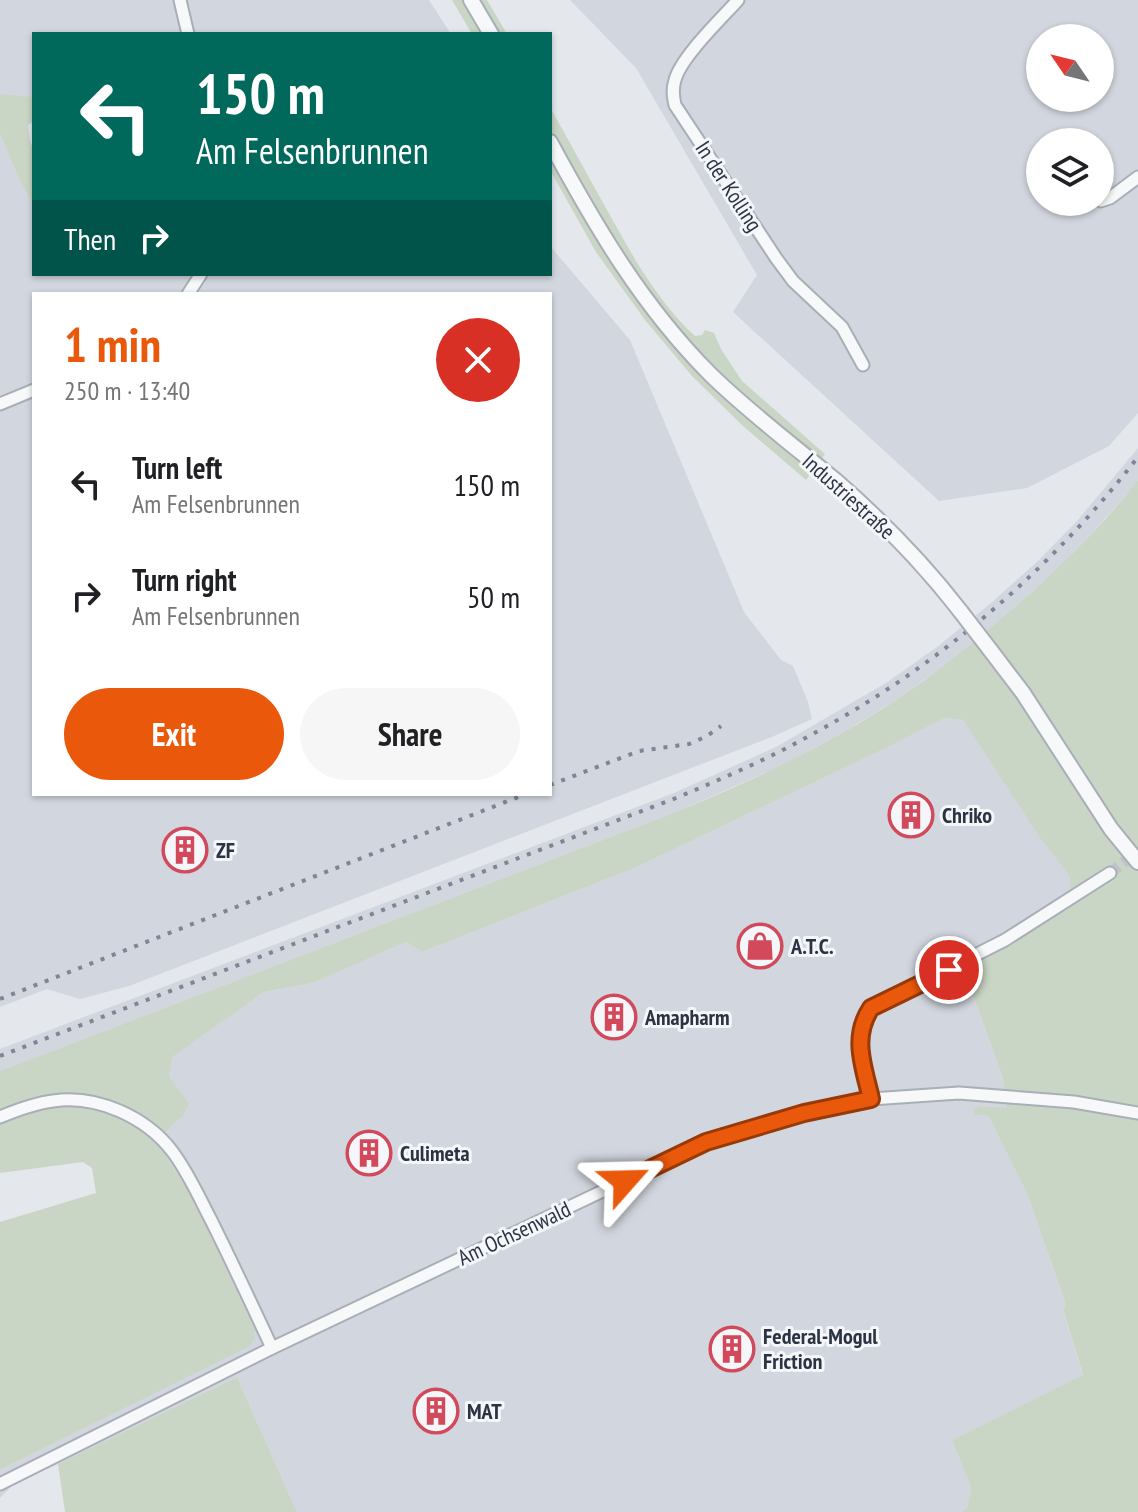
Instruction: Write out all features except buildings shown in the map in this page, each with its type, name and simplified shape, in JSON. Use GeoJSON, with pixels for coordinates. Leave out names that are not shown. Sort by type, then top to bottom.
{"type":"FeatureCollection","features":[{"type":"Feature","properties":{"kind":"street"},"geometry":{"type":"LineString","coordinates":[[180,0],[188,32]]}},
{"type":"Feature","properties":{"kind":"street"},"geometry":{"type":"LineString","coordinates":[[471,0],[490,32]]}},
{"type":"Feature","properties":{"kind":"street","name":"In der Kolling"},"geometry":{"type":"LineString","coordinates":[[738,0],[686,58],[675,77],[672,92],[675,105],[776,258],[793,281],[842,327],[863,365]]}},
{"type":"Feature","properties":{"kind":"street","name":"Industriestraße"},"geometry":{"type":"LineString","coordinates":[[552,146],[591,217],[653,311],[728,391],[839,484],[904,545],[961,612],[1023,693],[1111,829],[1138,862]]}},
{"type":"Feature","properties":{"kind":"street"},"geometry":{"type":"LineString","coordinates":[[1114,195],[1138,177]]}},
{"type":"Feature","properties":{"kind":"street"},"geometry":{"type":"LineString","coordinates":[[0,404],[32,391]]}},
{"type":"Feature","properties":{"kind":"street"},"geometry":{"type":"LineString","coordinates":[[871,1099],[859,1041],[864,1018],[871,1008],[1005,940],[1110,873]]}},
{"type":"Feature","properties":{"kind":"street","name":"Am Ochsenwald"},"geometry":{"type":"LineString","coordinates":[[0,1484],[272,1348],[706,1142],[804,1113],[871,1099],[959,1093],[1074,1102],[1138,1113]]}},
{"type":"Feature","properties":{"kind":"street"},"geometry":{"type":"LineString","coordinates":[[0,1117],[54,1100],[80,1100],[117,1110],[148,1128],[162,1140],[183,1168],[223,1243],[272,1348]]}},
{"type":"Feature","properties":{"kind":"shaded area"},"geometry":{"type":"Polygon","coordinates":[[[0,0],[429,0],[450,32],[32,32],[32,98],[0,94],[0,0]]]}},
{"type":"Feature","properties":{"kind":"shaded area"},"geometry":{"type":"Polygon","coordinates":[[[570,0],[1138,0],[1138,413],[1109,446],[1027,488],[939,501],[733,312],[757,275],[636,68],[570,0]]]}},
{"type":"Feature","properties":{"kind":"shaded area"},"geometry":{"type":"Polygon","coordinates":[[[0,134],[22,186],[32,201],[32,276],[552,276],[552,248],[630,340],[744,612],[781,660],[793,666],[812,719],[129,986],[80,999],[47,989],[0,1007],[0,134]]]}},
{"type":"Feature","properties":{"kind":"shaded area"},"geometry":{"type":"Polygon","coordinates":[[[1138,448],[1138,480],[1133,487],[1053,573],[1004,617],[899,698],[785,764],[681,810],[0,1071],[0,1049],[674,793],[776,747],[886,683],[991,603],[1077,521],[1138,448]]]}},
{"type":"Feature","properties":{"kind":"shaded area"},"geometry":{"type":"Polygon","coordinates":[[[945,718],[963,720],[1041,838],[1070,875],[1069,907],[964,970],[1003,1078],[1006,1109],[980,1106],[988,1115],[1028,1196],[1064,1299],[1063,1310],[1083,1376],[952,1440],[971,1488],[967,1508],[962,1512],[297,1512],[237,1377],[17,1481],[0,1498],[0,1470],[249,1346],[254,1327],[191,1195],[154,1142],[182,1117],[169,1076],[171,1057],[264,992],[313,983],[406,942],[422,952],[637,867],[945,718]]]}},
{"type":"Feature","properties":{"kind":"green space"},"geometry":{"type":"Polygon","coordinates":[[[452,0],[487,0],[506,32],[471,32],[452,0]]]}},
{"type":"Feature","properties":{"kind":"green space"},"geometry":{"type":"Polygon","coordinates":[[[0,94],[32,97],[32,122],[28,125],[32,146],[32,201],[22,186],[0,134],[0,94]]]}},
{"type":"Feature","properties":{"kind":"green space"},"geometry":{"type":"Polygon","coordinates":[[[552,111],[626,244],[669,308],[695,336],[702,335],[705,330],[714,333],[742,381],[825,454],[806,480],[743,426],[692,376],[645,320],[596,252],[552,174],[552,111]]]}},
{"type":"Feature","properties":{"kind":"green space"},"geometry":{"type":"Polygon","coordinates":[[[1138,480],[1138,1512],[962,1512],[967,1508],[971,1488],[952,1440],[1083,1375],[1063,1309],[1064,1299],[1028,1196],[988,1115],[975,1115],[973,1110],[980,1106],[1006,1108],[1003,1078],[964,970],[1069,908],[1070,876],[1041,839],[963,720],[945,718],[637,867],[422,952],[406,942],[313,983],[264,992],[172,1057],[169,1076],[189,1104],[182,1117],[154,1142],[191,1195],[254,1327],[255,1338],[250,1346],[0,1470],[0,1222],[96,1193],[92,1168],[83,1162],[0,1173],[0,1071],[681,810],[793,759],[899,698],[968,647],[1061,565],[1138,480]]]}},
{"type":"Feature","properties":{"kind":"green space"},"geometry":{"type":"Polygon","coordinates":[[[237,1377],[297,1512],[65,1512],[58,1464],[237,1377]]]}},
{"type":"Feature","properties":{"kind":"tunnel"},"geometry":{"type":"LineString","coordinates":[[1110,873],[1138,851]]}},
{"type":"Feature","properties":{"kind":"railway"},"geometry":{"type":"LineString","coordinates":[[0,1056],[676,798],[793,745],[902,680],[988,614],[1067,539],[1138,457]]}},
{"type":"Feature","properties":{"kind":"railway"},"geometry":{"type":"LineString","coordinates":[[552,784],[639,751],[689,744],[721,726]]}},
{"type":"Feature","properties":{"kind":"railway"},"geometry":{"type":"LineString","coordinates":[[0,999],[521,796]]}},
{"type":"Feature","properties":{"kind":"place","name":"Chriko"},"geometry":{"type":"Point","coordinates":[911,815]}},
{"type":"Feature","properties":{"kind":"place","name":"ZF"},"geometry":{"type":"Point","coordinates":[185,850]}},
{"type":"Feature","properties":{"kind":"place","name":"A.T.C."},"geometry":{"type":"Point","coordinates":[760,946]}},
{"type":"Feature","properties":{"kind":"place","name":"Amapharm"},"geometry":{"type":"Point","coordinates":[614,1017]}},
{"type":"Feature","properties":{"kind":"place","name":"Culimeta"},"geometry":{"type":"Point","coordinates":[369,1153]}},
{"type":"Feature","properties":{"kind":"place","name":"Federal-Mogul Friction"},"geometry":{"type":"Point","coordinates":[732,1349]}},
{"type":"Feature","properties":{"kind":"place","name":"MAT"},"geometry":{"type":"Point","coordinates":[436,1411]}},
{"type":"Feature","properties":{"kind":"route"},"geometry":{"type":"LineString","coordinates":[[625,1181],[706,1142],[804,1113],[871,1099],[859,1041],[864,1018],[871,1008],[949,970]]}}]}
